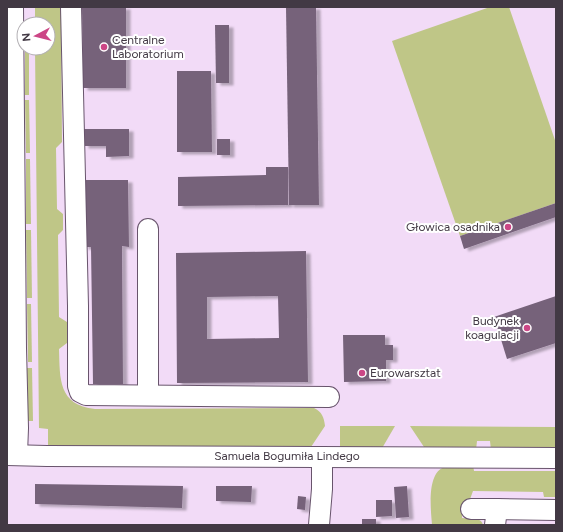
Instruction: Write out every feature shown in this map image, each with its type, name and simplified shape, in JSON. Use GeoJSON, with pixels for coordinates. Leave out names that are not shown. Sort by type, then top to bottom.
{"type":"FeatureCollection","features":[{"type":"Feature","properties":{"kind":"street","name":"Samuela Bogumiła Lindego"},"geometry":{"type":"LineString","coordinates":[[13,7],[11,126],[11,320],[18,428],[12,454],[55,456],[556,458]]}},
{"type":"Feature","properties":{"kind":"street"},"geometry":{"type":"LineString","coordinates":[[71,7],[78,306],[78,386],[80,392],[86,395],[148,394],[330,397]]}},
{"type":"Feature","properties":{"kind":"street"},"geometry":{"type":"LineString","coordinates":[[148,229],[148,394]]}},
{"type":"Feature","properties":{"kind":"street"},"geometry":{"type":"LineString","coordinates":[[319,525],[322,490],[322,457]]}},
{"type":"Feature","properties":{"kind":"street"},"geometry":{"type":"LineString","coordinates":[[471,509],[496,517],[556,510]]}},
{"type":"Feature","properties":{"kind":"green space"},"geometry":{"type":"Polygon","coordinates":[[[35,7],[61,7],[62,142],[56,148],[57,209],[63,214],[63,230],[58,235],[59,317],[67,322],[67,343],[59,349],[61,380],[68,396],[74,402],[83,407],[95,409],[314,408],[322,415],[325,426],[309,450],[48,447],[48,429],[39,428],[35,56],[56,56],[56,16],[35,16],[35,7]]]}},
{"type":"Feature","properties":{"kind":"green space"},"geometry":{"type":"Polygon","coordinates":[[[490,7],[509,7],[556,143],[556,203],[460,236],[392,41],[490,7]]]}},
{"type":"Feature","properties":{"kind":"green space"},"geometry":{"type":"Polygon","coordinates":[[[25,56],[29,56],[29,95],[25,95],[25,56]]]}},
{"type":"Feature","properties":{"kind":"green space"},"geometry":{"type":"Polygon","coordinates":[[[25,100],[29,100],[30,153],[26,153],[25,100]]]}},
{"type":"Feature","properties":{"kind":"green space"},"geometry":{"type":"Polygon","coordinates":[[[26,159],[30,159],[31,224],[26,224],[26,159]]]}},
{"type":"Feature","properties":{"kind":"green space"},"geometry":{"type":"Polygon","coordinates":[[[26,230],[31,230],[32,298],[27,298],[26,230]]]}},
{"type":"Feature","properties":{"kind":"green space"},"geometry":{"type":"Polygon","coordinates":[[[27,304],[31,304],[32,362],[28,362],[27,304]]]}},
{"type":"Feature","properties":{"kind":"green space"},"geometry":{"type":"Polygon","coordinates":[[[27,368],[32,368],[33,421],[28,421],[27,368]]]}},
{"type":"Feature","properties":{"kind":"green space"},"geometry":{"type":"Polygon","coordinates":[[[340,426],[395,426],[381,450],[340,449],[340,426]]]}},
{"type":"Feature","properties":{"kind":"green space"},"geometry":{"type":"Polygon","coordinates":[[[410,426],[556,427],[556,451],[491,450],[490,441],[477,441],[476,450],[426,450],[410,426]]]}},
{"type":"Feature","properties":{"kind":"green space"},"geometry":{"type":"Polygon","coordinates":[[[473,465],[474,471],[556,471],[556,497],[544,497],[543,492],[473,491],[469,502],[463,502],[462,518],[474,518],[480,520],[483,525],[432,525],[432,484],[439,470],[445,467],[473,465]]]}},
{"type":"Feature","properties":{"kind":"building","name":"Centralne Laboratorium"},"geometry":{"type":"Polygon","coordinates":[[[82,7],[126,7],[126,88],[83,88],[82,7]]]}},
{"type":"Feature","properties":{"kind":"building"},"geometry":{"type":"Polygon","coordinates":[[[286,7],[316,7],[319,205],[289,205],[286,7]]]}},
{"type":"Feature","properties":{"kind":"building"},"geometry":{"type":"Polygon","coordinates":[[[215,25],[229,25],[229,83],[216,83],[215,25]]]}},
{"type":"Feature","properties":{"kind":"building"},"geometry":{"type":"Polygon","coordinates":[[[177,71],[211,71],[212,152],[177,152],[177,71]]]}},
{"type":"Feature","properties":{"kind":"building"},"geometry":{"type":"Polygon","coordinates":[[[84,129],[129,129],[129,156],[106,157],[106,146],[84,146],[84,129]]]}},
{"type":"Feature","properties":{"kind":"building"},"geometry":{"type":"Polygon","coordinates":[[[217,139],[230,139],[230,155],[217,155],[217,139]]]}},
{"type":"Feature","properties":{"kind":"building"},"geometry":{"type":"Polygon","coordinates":[[[266,167],[288,167],[288,205],[178,206],[178,177],[266,175],[266,167]]]}},
{"type":"Feature","properties":{"kind":"building"},"geometry":{"type":"Polygon","coordinates":[[[84,180],[128,180],[129,247],[122,246],[123,384],[93,384],[91,247],[84,247],[84,180]]]}},
{"type":"Feature","properties":{"kind":"building","name":"Głowica osadnika"},"geometry":{"type":"Polygon","coordinates":[[[556,203],[556,217],[464,249],[460,236],[556,203]]]}},
{"type":"Feature","properties":{"kind":"building"},"geometry":{"type":"Polygon","coordinates":[[[306,251],[308,382],[177,383],[176,253],[306,251]],[[278,296],[207,297],[207,339],[279,338],[278,296]]]}},
{"type":"Feature","properties":{"kind":"building","name":"Budynek koagulacji"},"geometry":{"type":"Polygon","coordinates":[[[556,296],[556,343],[507,359],[494,317],[556,296]]]}},
{"type":"Feature","properties":{"kind":"building"},"geometry":{"type":"Polygon","coordinates":[[[343,335],[385,335],[385,345],[393,345],[393,360],[386,360],[386,381],[344,382],[343,335]]]}},
{"type":"Feature","properties":{"kind":"building"},"geometry":{"type":"Polygon","coordinates":[[[35,484],[183,486],[182,508],[35,504],[35,484]]]}},
{"type":"Feature","properties":{"kind":"building"},"geometry":{"type":"Polygon","coordinates":[[[216,486],[252,486],[251,502],[216,501],[216,486]]]}},
{"type":"Feature","properties":{"kind":"building"},"geometry":{"type":"Polygon","coordinates":[[[407,486],[409,517],[396,518],[394,487],[407,486]]]}},
{"type":"Feature","properties":{"kind":"building"},"geometry":{"type":"Polygon","coordinates":[[[298,496],[306,497],[305,510],[297,509],[298,496]]]}},
{"type":"Feature","properties":{"kind":"building"},"geometry":{"type":"Polygon","coordinates":[[[376,500],[392,500],[392,516],[376,517],[376,500]]]}},
{"type":"Feature","properties":{"kind":"building"},"geometry":{"type":"Polygon","coordinates":[[[362,519],[376,519],[376,525],[362,525],[362,519]]]}},
{"type":"Feature","properties":{"kind":"place","name":"Centralne Laboratorium"},"geometry":{"type":"Point","coordinates":[104,47]}},
{"type":"Feature","properties":{"kind":"place","name":"Głowica osadnika"},"geometry":{"type":"Point","coordinates":[508,227]}},
{"type":"Feature","properties":{"kind":"place","name":"Budynek koagulacji"},"geometry":{"type":"Point","coordinates":[527,328]}},
{"type":"Feature","properties":{"kind":"place","name":"Eurowarsztat"},"geometry":{"type":"Point","coordinates":[362,373]}}]}
